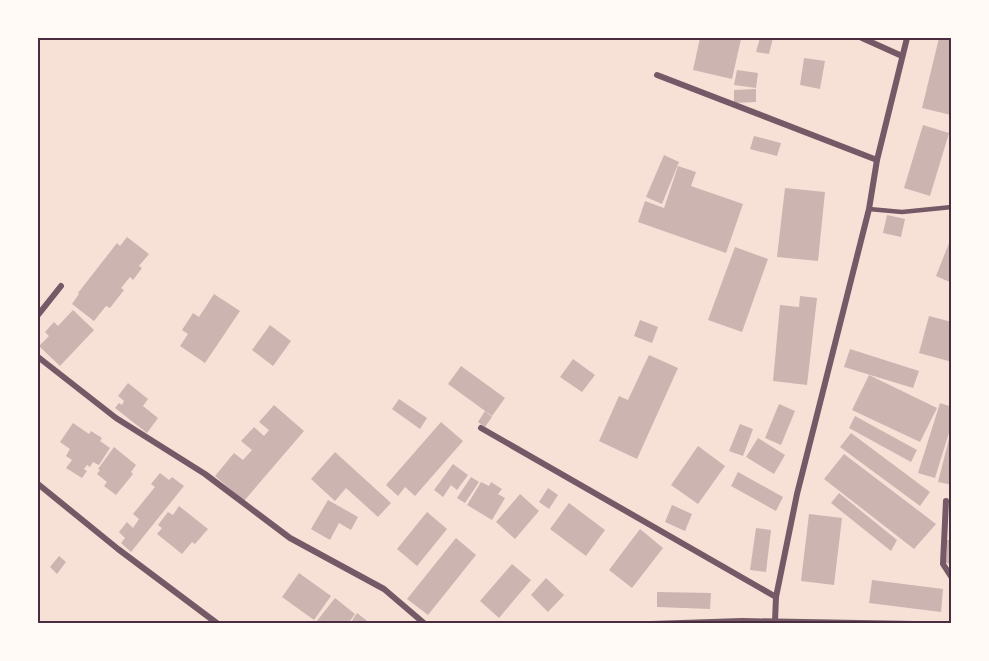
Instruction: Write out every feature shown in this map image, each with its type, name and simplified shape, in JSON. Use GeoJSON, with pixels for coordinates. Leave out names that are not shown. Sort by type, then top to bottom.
{"type":"FeatureCollection","features":[{"type":"Feature","properties":{"kind":"street"},"geometry":{"type":"LineString","coordinates":[[862,38],[902,56]]}},
{"type":"Feature","properties":{"kind":"street"},"geometry":{"type":"LineString","coordinates":[[775,621],[776,597],[797,494],[869,209],[878,160],[907,38]]}},
{"type":"Feature","properties":{"kind":"street"},"geometry":{"type":"LineString","coordinates":[[657,75],[878,160]]}},
{"type":"Feature","properties":{"kind":"street"},"geometry":{"type":"LineString","coordinates":[[38,315],[61,286]]}},
{"type":"Feature","properties":{"kind":"street"},"geometry":{"type":"LineString","coordinates":[[38,357],[116,418],[205,474],[290,538],[384,589],[425,624]]}},
{"type":"Feature","properties":{"kind":"street"},"geometry":{"type":"LineString","coordinates":[[481,428],[776,597]]}},
{"type":"Feature","properties":{"kind":"street"},"geometry":{"type":"LineString","coordinates":[[38,484],[118,549],[218,624]]}},
{"type":"Feature","properties":{"kind":"street"},"geometry":{"type":"LineString","coordinates":[[946,501],[944,564],[951,578]]}},
{"type":"Feature","properties":{"kind":"street"},"geometry":{"type":"LineString","coordinates":[[651,624],[775,621],[915,624]]}},
{"type":"Feature","properties":{"kind":"lane"},"geometry":{"type":"LineString","coordinates":[[869,209],[902,212],[951,207]]}},
{"type":"Feature","properties":{"kind":"building"},"geometry":{"type":"Polygon","coordinates":[[[700,38],[741,39],[732,79],[693,70],[700,38]]]}},
{"type":"Feature","properties":{"kind":"building"},"geometry":{"type":"Polygon","coordinates":[[[760,38],[773,38],[769,54],[756,52],[760,38]]]}},
{"type":"Feature","properties":{"kind":"building"},"geometry":{"type":"Polygon","coordinates":[[[939,38],[952,38],[951,115],[922,108],[939,38]]]}},
{"type":"Feature","properties":{"kind":"building"},"geometry":{"type":"Polygon","coordinates":[[[804,58],[825,61],[820,89],[800,85],[804,58]]]}},
{"type":"Feature","properties":{"kind":"building"},"geometry":{"type":"Polygon","coordinates":[[[737,70],[758,73],[756,88],[734,85],[737,70]]]}},
{"type":"Feature","properties":{"kind":"building"},"geometry":{"type":"Polygon","coordinates":[[[756,89],[756,102],[734,103],[734,90],[756,89]]]}},
{"type":"Feature","properties":{"kind":"building"},"geometry":{"type":"Polygon","coordinates":[[[923,125],[949,133],[930,196],[904,188],[923,125]]]}},
{"type":"Feature","properties":{"kind":"building"},"geometry":{"type":"Polygon","coordinates":[[[754,136],[781,143],[777,156],[750,149],[754,136]]]}},
{"type":"Feature","properties":{"kind":"building"},"geometry":{"type":"Polygon","coordinates":[[[664,155],[679,162],[662,204],[646,197],[664,155]]]}},
{"type":"Feature","properties":{"kind":"building"},"geometry":{"type":"Polygon","coordinates":[[[678,166],[696,172],[691,186],[743,204],[726,253],[638,222],[645,201],[664,208],[678,166]]]}},
{"type":"Feature","properties":{"kind":"building"},"geometry":{"type":"Polygon","coordinates":[[[785,188],[825,192],[818,261],[777,257],[785,188]]]}},
{"type":"Feature","properties":{"kind":"building"},"geometry":{"type":"Polygon","coordinates":[[[887,215],[905,219],[901,237],[883,233],[887,215]]]}},
{"type":"Feature","properties":{"kind":"building"},"geometry":{"type":"Polygon","coordinates":[[[127,237],[149,254],[139,266],[142,268],[133,280],[130,277],[121,288],[124,290],[110,308],[106,306],[94,321],[72,304],[117,243],[120,246],[127,237]]]}},
{"type":"Feature","properties":{"kind":"building"},"geometry":{"type":"Polygon","coordinates":[[[952,238],[952,283],[936,276],[952,238]]]}},
{"type":"Feature","properties":{"kind":"building"},"geometry":{"type":"Polygon","coordinates":[[[735,247],[768,259],[742,332],[708,320],[735,247]]]}},
{"type":"Feature","properties":{"kind":"building"},"geometry":{"type":"Polygon","coordinates":[[[214,294],[240,311],[205,363],[180,346],[188,334],[182,330],[193,313],[199,317],[214,294]]]}},
{"type":"Feature","properties":{"kind":"building"},"geometry":{"type":"Polygon","coordinates":[[[800,296],[817,298],[807,385],[773,381],[780,305],[799,307],[800,296]]]}},
{"type":"Feature","properties":{"kind":"building"},"geometry":{"type":"Polygon","coordinates":[[[73,310],[94,330],[60,366],[39,346],[49,336],[45,332],[54,322],[58,326],[73,310]]]}},
{"type":"Feature","properties":{"kind":"building"},"geometry":{"type":"Polygon","coordinates":[[[929,316],[952,322],[952,362],[919,353],[929,316]]]}},
{"type":"Feature","properties":{"kind":"building"},"geometry":{"type":"Polygon","coordinates":[[[640,320],[658,327],[652,343],[634,336],[640,320]]]}},
{"type":"Feature","properties":{"kind":"building"},"geometry":{"type":"Polygon","coordinates":[[[270,325],[291,341],[273,366],[252,350],[270,325]]]}},
{"type":"Feature","properties":{"kind":"building"},"geometry":{"type":"Polygon","coordinates":[[[850,349],[919,371],[913,388],[844,367],[850,349]]]}},
{"type":"Feature","properties":{"kind":"building"},"geometry":{"type":"Polygon","coordinates":[[[649,355],[678,368],[637,459],[599,441],[619,396],[628,400],[649,355]]]}},
{"type":"Feature","properties":{"kind":"building"},"geometry":{"type":"Polygon","coordinates":[[[573,359],[595,375],[582,392],[560,377],[573,359]]]}},
{"type":"Feature","properties":{"kind":"building"},"geometry":{"type":"Polygon","coordinates":[[[461,366],[505,398],[492,416],[448,384],[461,366]]]}},
{"type":"Feature","properties":{"kind":"building"},"geometry":{"type":"Polygon","coordinates":[[[869,375],[937,408],[920,442],[852,410],[869,375]]]}},
{"type":"Feature","properties":{"kind":"building"},"geometry":{"type":"Polygon","coordinates":[[[128,383],[148,399],[143,406],[158,418],[147,433],[115,408],[119,403],[122,405],[124,401],[118,396],[128,383]]]}},
{"type":"Feature","properties":{"kind":"building"},"geometry":{"type":"Polygon","coordinates":[[[399,399],[427,418],[420,429],[392,409],[399,399]]]}},
{"type":"Feature","properties":{"kind":"building"},"geometry":{"type":"Polygon","coordinates":[[[940,403],[952,407],[952,423],[935,478],[918,473],[940,403]]]}},
{"type":"Feature","properties":{"kind":"building"},"geometry":{"type":"Polygon","coordinates":[[[779,404],[795,411],[781,445],[765,438],[779,404]]]}},
{"type":"Feature","properties":{"kind":"building"},"geometry":{"type":"Polygon","coordinates":[[[274,405],[304,431],[244,501],[215,476],[234,453],[243,460],[252,450],[241,441],[254,427],[264,436],[269,430],[259,422],[274,405]]]}},
{"type":"Feature","properties":{"kind":"building"},"geometry":{"type":"Polygon","coordinates":[[[485,411],[492,417],[485,427],[478,422],[485,411]]]}},
{"type":"Feature","properties":{"kind":"building"},"geometry":{"type":"Polygon","coordinates":[[[855,416],[917,450],[911,462],[849,428],[855,416]]]}},
{"type":"Feature","properties":{"kind":"building"},"geometry":{"type":"Polygon","coordinates":[[[441,422],[463,441],[415,496],[405,487],[398,496],[386,485],[441,422]]]}},
{"type":"Feature","properties":{"kind":"building"},"geometry":{"type":"Polygon","coordinates":[[[73,423],[89,434],[91,431],[102,438],[100,441],[110,448],[99,465],[93,462],[90,467],[87,465],[84,469],[87,471],[82,478],[66,468],[72,460],[66,456],[70,449],[60,442],[73,423]]]}},
{"type":"Feature","properties":{"kind":"building"},"geometry":{"type":"Polygon","coordinates":[[[740,424],[753,429],[743,456],[729,451],[740,424]]]}},
{"type":"Feature","properties":{"kind":"building"},"geometry":{"type":"Polygon","coordinates":[[[952,431],[952,485],[938,482],[952,431]]]}},
{"type":"Feature","properties":{"kind":"building"},"geometry":{"type":"Polygon","coordinates":[[[851,433],[930,492],[920,506],[840,447],[851,433]]]}},
{"type":"Feature","properties":{"kind":"building"},"geometry":{"type":"Polygon","coordinates":[[[758,438],[785,455],[774,474],[746,457],[758,438]]]}},
{"type":"Feature","properties":{"kind":"building"},"geometry":{"type":"Polygon","coordinates":[[[698,446],[725,466],[698,504],[671,485],[698,446]]]}},
{"type":"Feature","properties":{"kind":"building"},"geometry":{"type":"Polygon","coordinates":[[[114,447],[136,465],[131,472],[133,474],[116,495],[104,486],[107,482],[97,474],[100,470],[98,469],[114,447]]]}},
{"type":"Feature","properties":{"kind":"building"},"geometry":{"type":"Polygon","coordinates":[[[335,452],[391,503],[378,517],[346,488],[335,501],[311,479],[335,452]]]}},
{"type":"Feature","properties":{"kind":"building"},"geometry":{"type":"Polygon","coordinates":[[[844,454],[936,524],[914,549],[824,479],[844,454]]]}},
{"type":"Feature","properties":{"kind":"building"},"geometry":{"type":"Polygon","coordinates":[[[453,464],[468,475],[457,490],[451,485],[443,497],[434,490],[453,464]]]}},
{"type":"Feature","properties":{"kind":"building"},"geometry":{"type":"Polygon","coordinates":[[[738,472],[783,497],[776,511],[731,486],[738,472]]]}},
{"type":"Feature","properties":{"kind":"building"},"geometry":{"type":"Polygon","coordinates":[[[160,473],[169,480],[172,477],[184,486],[131,552],[121,543],[125,538],[119,532],[127,522],[133,528],[139,519],[133,514],[155,487],[151,484],[160,473]]]}},
{"type":"Feature","properties":{"kind":"building"},"geometry":{"type":"Polygon","coordinates":[[[471,477],[479,482],[465,503],[457,498],[471,477]]]}},
{"type":"Feature","properties":{"kind":"building"},"geometry":{"type":"Polygon","coordinates":[[[481,482],[489,486],[491,482],[502,489],[498,494],[505,498],[492,520],[467,505],[481,482]]]}},
{"type":"Feature","properties":{"kind":"building"},"geometry":{"type":"Polygon","coordinates":[[[548,488],[558,495],[549,509],[539,502],[548,488]]]}},
{"type":"Feature","properties":{"kind":"building"},"geometry":{"type":"Polygon","coordinates":[[[839,493],[897,540],[891,551],[831,503],[839,493]]]}},
{"type":"Feature","properties":{"kind":"building"},"geometry":{"type":"Polygon","coordinates":[[[520,494],[539,511],[515,539],[496,522],[520,494]]]}},
{"type":"Feature","properties":{"kind":"building"},"geometry":{"type":"Polygon","coordinates":[[[328,500],[358,517],[351,530],[339,523],[330,540],[311,529],[328,500]]]}},
{"type":"Feature","properties":{"kind":"building"},"geometry":{"type":"Polygon","coordinates":[[[569,503],[605,530],[586,556],[550,529],[569,503]]]}},
{"type":"Feature","properties":{"kind":"building"},"geometry":{"type":"Polygon","coordinates":[[[672,505],[692,514],[685,531],[665,522],[672,505]]]}},
{"type":"Feature","properties":{"kind":"building"},"geometry":{"type":"Polygon","coordinates":[[[179,506],[208,529],[195,544],[192,542],[182,554],[157,534],[162,528],[158,525],[168,512],[173,515],[179,506]]]}},
{"type":"Feature","properties":{"kind":"building"},"geometry":{"type":"Polygon","coordinates":[[[427,512],[447,529],[417,566],[397,549],[427,512]]]}},
{"type":"Feature","properties":{"kind":"building"},"geometry":{"type":"Polygon","coordinates":[[[809,514],[842,518],[834,585],[801,581],[809,514]]]}},
{"type":"Feature","properties":{"kind":"building"},"geometry":{"type":"Polygon","coordinates":[[[756,528],[771,530],[766,572],[750,570],[756,528]]]}},
{"type":"Feature","properties":{"kind":"building"},"geometry":{"type":"Polygon","coordinates":[[[640,529],[663,548],[632,588],[609,570],[640,529]]]}},
{"type":"Feature","properties":{"kind":"building"},"geometry":{"type":"Polygon","coordinates":[[[456,538],[476,555],[428,615],[407,599],[456,538]]]}},
{"type":"Feature","properties":{"kind":"building"},"geometry":{"type":"Polygon","coordinates":[[[947,540],[952,540],[952,564],[946,563],[947,540]]]}},
{"type":"Feature","properties":{"kind":"building"},"geometry":{"type":"Polygon","coordinates":[[[59,556],[66,562],[57,574],[50,567],[59,556]]]}},
{"type":"Feature","properties":{"kind":"building"},"geometry":{"type":"Polygon","coordinates":[[[512,564],[531,580],[499,618],[480,601],[512,564]]]}},
{"type":"Feature","properties":{"kind":"building"},"geometry":{"type":"Polygon","coordinates":[[[299,573],[331,596],[314,620],[282,597],[299,573]]]}},
{"type":"Feature","properties":{"kind":"building"},"geometry":{"type":"Polygon","coordinates":[[[546,578],[564,595],[548,612],[531,595],[546,578]]]}},
{"type":"Feature","properties":{"kind":"building"},"geometry":{"type":"Polygon","coordinates":[[[872,580],[943,589],[941,612],[869,603],[872,580]]]}},
{"type":"Feature","properties":{"kind":"building"},"geometry":{"type":"Polygon","coordinates":[[[657,592],[711,593],[710,609],[657,607],[657,592]]]}},
{"type":"Feature","properties":{"kind":"building"},"geometry":{"type":"Polygon","coordinates":[[[335,598],[355,614],[348,624],[318,624],[316,622],[335,598]]]}},
{"type":"Feature","properties":{"kind":"building"},"geometry":{"type":"Polygon","coordinates":[[[357,613],[371,624],[350,624],[357,613]]]}}]}
